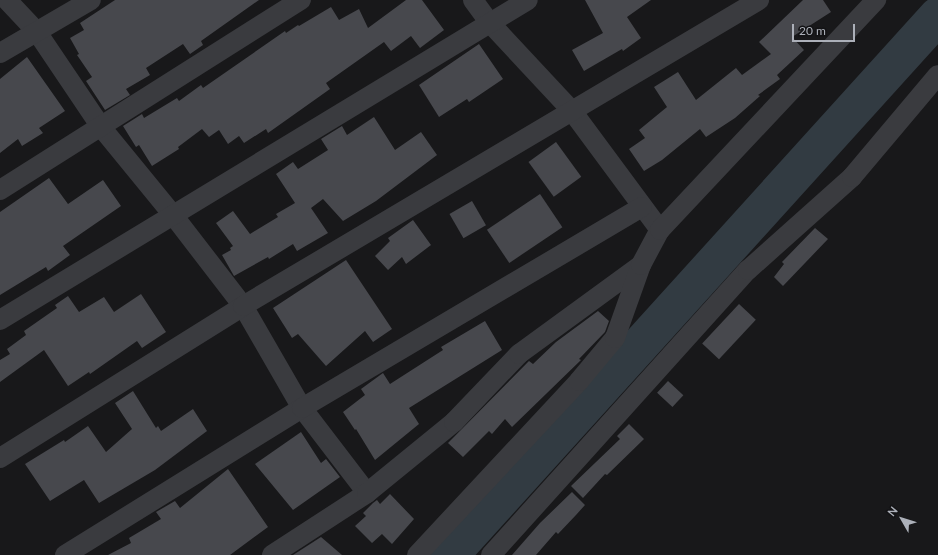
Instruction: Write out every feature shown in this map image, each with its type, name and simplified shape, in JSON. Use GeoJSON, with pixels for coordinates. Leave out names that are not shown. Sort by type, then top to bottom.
{"type":"FeatureCollection","features":[{"type":"Feature","properties":{"kind":"street"},"geometry":{"type":"LineString","coordinates":[[7,0],[37,32],[101,127],[173,215],[243,306],[302,408],[367,493]]}},
{"type":"Feature","properties":{"kind":"street"},"geometry":{"type":"LineString","coordinates":[[0,53],[91,0]]}},
{"type":"Feature","properties":{"kind":"street"},"geometry":{"type":"LineString","coordinates":[[0,190],[301,0]]}},
{"type":"Feature","properties":{"kind":"street"},"geometry":{"type":"LineString","coordinates":[[473,0],[490,23],[572,111],[660,230]]}},
{"type":"Feature","properties":{"kind":"street"},"geometry":{"type":"LineString","coordinates":[[0,320],[528,0]]}},
{"type":"Feature","properties":{"kind":"street"},"geometry":{"type":"LineString","coordinates":[[0,458],[243,306],[759,0]]}},
{"type":"Feature","properties":{"kind":"street"},"geometry":{"type":"LineString","coordinates":[[417,555],[579,381],[615,338],[641,265],[660,230],[876,0]]}},
{"type":"Feature","properties":{"kind":"street"},"geometry":{"type":"LineString","coordinates":[[490,555],[748,270],[852,177],[938,75]]}},
{"type":"Feature","properties":{"kind":"street"},"geometry":{"type":"LineString","coordinates":[[65,555],[302,408],[642,207]]}},
{"type":"Feature","properties":{"kind":"street"},"geometry":{"type":"LineString","coordinates":[[272,555],[367,493],[454,422],[519,354],[641,265]]}},
{"type":"Feature","properties":{"kind":"building"},"geometry":{"type":"Polygon","coordinates":[[[115,0],[259,0],[201,41],[203,45],[190,54],[183,44],[146,68],[150,75],[126,89],[130,95],[105,110],[86,81],[92,77],[77,55],[79,54],[70,38],[84,30],[80,23],[115,0]]]}},
{"type":"Feature","properties":{"kind":"building"},"geometry":{"type":"Polygon","coordinates":[[[406,0],[422,0],[444,30],[420,48],[411,36],[391,51],[384,42],[326,83],[330,89],[268,133],[266,129],[244,143],[239,136],[228,144],[219,130],[209,137],[202,129],[178,147],[179,149],[152,166],[139,145],[136,147],[123,126],[142,114],[144,118],[177,98],[179,101],[201,85],[203,88],[285,31],[286,33],[331,7],[339,20],[359,9],[368,28],[406,0]]]}},
{"type":"Feature","properties":{"kind":"building"},"geometry":{"type":"Polygon","coordinates":[[[585,0],[651,0],[627,17],[641,38],[623,51],[622,49],[584,71],[572,50],[603,33],[585,0]]]}},
{"type":"Feature","properties":{"kind":"building"},"geometry":{"type":"Polygon","coordinates":[[[803,0],[823,0],[831,12],[792,37],[804,50],[777,75],[780,79],[758,95],[760,96],[735,118],[706,137],[700,129],[662,160],[644,171],[629,149],[645,138],[639,130],[667,107],[654,87],[678,72],[696,100],[736,68],[742,75],[771,54],[759,42],[803,0]]]}},
{"type":"Feature","properties":{"kind":"building"},"geometry":{"type":"Polygon","coordinates":[[[479,44],[503,79],[469,102],[467,99],[439,117],[419,85],[479,44]]]}},
{"type":"Feature","properties":{"kind":"building"},"geometry":{"type":"Polygon","coordinates":[[[27,57],[65,111],[39,128],[43,133],[22,146],[18,139],[0,153],[0,79],[27,57]]]}},
{"type":"Feature","properties":{"kind":"building"},"geometry":{"type":"Polygon","coordinates":[[[374,117],[395,150],[421,132],[437,155],[376,201],[343,221],[323,199],[311,208],[328,233],[297,251],[293,244],[269,259],[268,257],[234,276],[222,255],[231,250],[230,248],[233,246],[216,223],[233,211],[250,234],[278,217],[276,214],[295,203],[276,174],[293,162],[298,169],[328,150],[321,139],[342,126],[347,135],[374,117]]]}},
{"type":"Feature","properties":{"kind":"building"},"geometry":{"type":"Polygon","coordinates":[[[556,142],[581,177],[554,197],[528,162],[556,142]]]}},
{"type":"Feature","properties":{"kind":"building"},"geometry":{"type":"Polygon","coordinates":[[[49,178],[68,204],[103,180],[121,206],[63,246],[70,255],[48,271],[46,267],[0,295],[0,212],[49,178]]]}},
{"type":"Feature","properties":{"kind":"building"},"geometry":{"type":"Polygon","coordinates":[[[540,194],[562,227],[509,263],[487,230],[540,194]]]}},
{"type":"Feature","properties":{"kind":"building"},"geometry":{"type":"Polygon","coordinates":[[[472,201],[486,225],[463,238],[449,214],[472,201]]]}},
{"type":"Feature","properties":{"kind":"building"},"geometry":{"type":"Polygon","coordinates":[[[413,220],[431,245],[406,264],[402,257],[388,270],[375,256],[390,241],[388,238],[413,220]]]}},
{"type":"Feature","properties":{"kind":"building"},"geometry":{"type":"Polygon","coordinates":[[[815,228],[828,239],[783,286],[774,277],[784,264],[782,262],[815,228]]]}},
{"type":"Feature","properties":{"kind":"building"},"geometry":{"type":"Polygon","coordinates":[[[346,260],[392,329],[373,342],[365,331],[326,366],[298,334],[292,338],[273,308],[346,260]]]}},
{"type":"Feature","properties":{"kind":"building"},"geometry":{"type":"Polygon","coordinates":[[[141,294],[166,332],[142,348],[137,341],[90,374],[89,372],[68,386],[44,350],[0,382],[0,360],[10,354],[7,349],[26,335],[24,331],[57,308],[55,305],[68,296],[79,312],[104,297],[114,312],[141,294]]]}},
{"type":"Feature","properties":{"kind":"building"},"geometry":{"type":"Polygon","coordinates":[[[739,304],[756,320],[719,359],[702,343],[739,304]]]}},
{"type":"Feature","properties":{"kind":"building"},"geometry":{"type":"Polygon","coordinates":[[[598,311],[609,321],[605,332],[579,359],[581,360],[512,427],[505,419],[492,434],[489,431],[463,457],[448,443],[529,361],[533,364],[556,342],[598,311]]]}},
{"type":"Feature","properties":{"kind":"building"},"geometry":{"type":"Polygon","coordinates":[[[485,321],[502,350],[409,408],[419,424],[375,460],[356,429],[355,430],[343,412],[365,395],[361,389],[383,373],[390,384],[443,350],[441,347],[485,321]]]}},
{"type":"Feature","properties":{"kind":"building"},"geometry":{"type":"Polygon","coordinates":[[[668,381],[683,395],[672,407],[657,393],[668,381]]]}},
{"type":"Feature","properties":{"kind":"building"},"geometry":{"type":"Polygon","coordinates":[[[133,391],[156,428],[158,426],[161,431],[193,409],[207,431],[155,470],[99,503],[84,480],[50,501],[25,464],[64,440],[65,442],[88,426],[106,452],[132,429],[115,403],[133,391]]]}},
{"type":"Feature","properties":{"kind":"building"},"geometry":{"type":"Polygon","coordinates":[[[629,424],[644,439],[607,475],[605,474],[583,498],[571,486],[620,439],[617,436],[629,424]]]}},
{"type":"Feature","properties":{"kind":"building"},"geometry":{"type":"Polygon","coordinates":[[[301,432],[321,463],[326,459],[340,477],[293,510],[255,464],[301,432]]]}},
{"type":"Feature","properties":{"kind":"building"},"geometry":{"type":"Polygon","coordinates":[[[228,469],[268,527],[230,555],[108,555],[131,543],[129,538],[161,519],[156,512],[175,501],[180,508],[228,469]]]}},
{"type":"Feature","properties":{"kind":"building"},"geometry":{"type":"Polygon","coordinates":[[[572,492],[585,505],[558,534],[556,532],[536,555],[512,555],[540,523],[572,492]]]}},
{"type":"Feature","properties":{"kind":"building"},"geometry":{"type":"Polygon","coordinates":[[[390,494],[414,519],[392,544],[382,534],[372,543],[355,526],[366,516],[363,513],[373,503],[377,500],[380,504],[390,494]]]}},
{"type":"Feature","properties":{"kind":"building"},"geometry":{"type":"Polygon","coordinates":[[[321,537],[342,555],[293,555],[321,537]]]}},
{"type":"Feature","properties":{"kind":"waterway"},"geometry":{"type":"LineString","coordinates":[[450,555],[938,16]]}}]}
